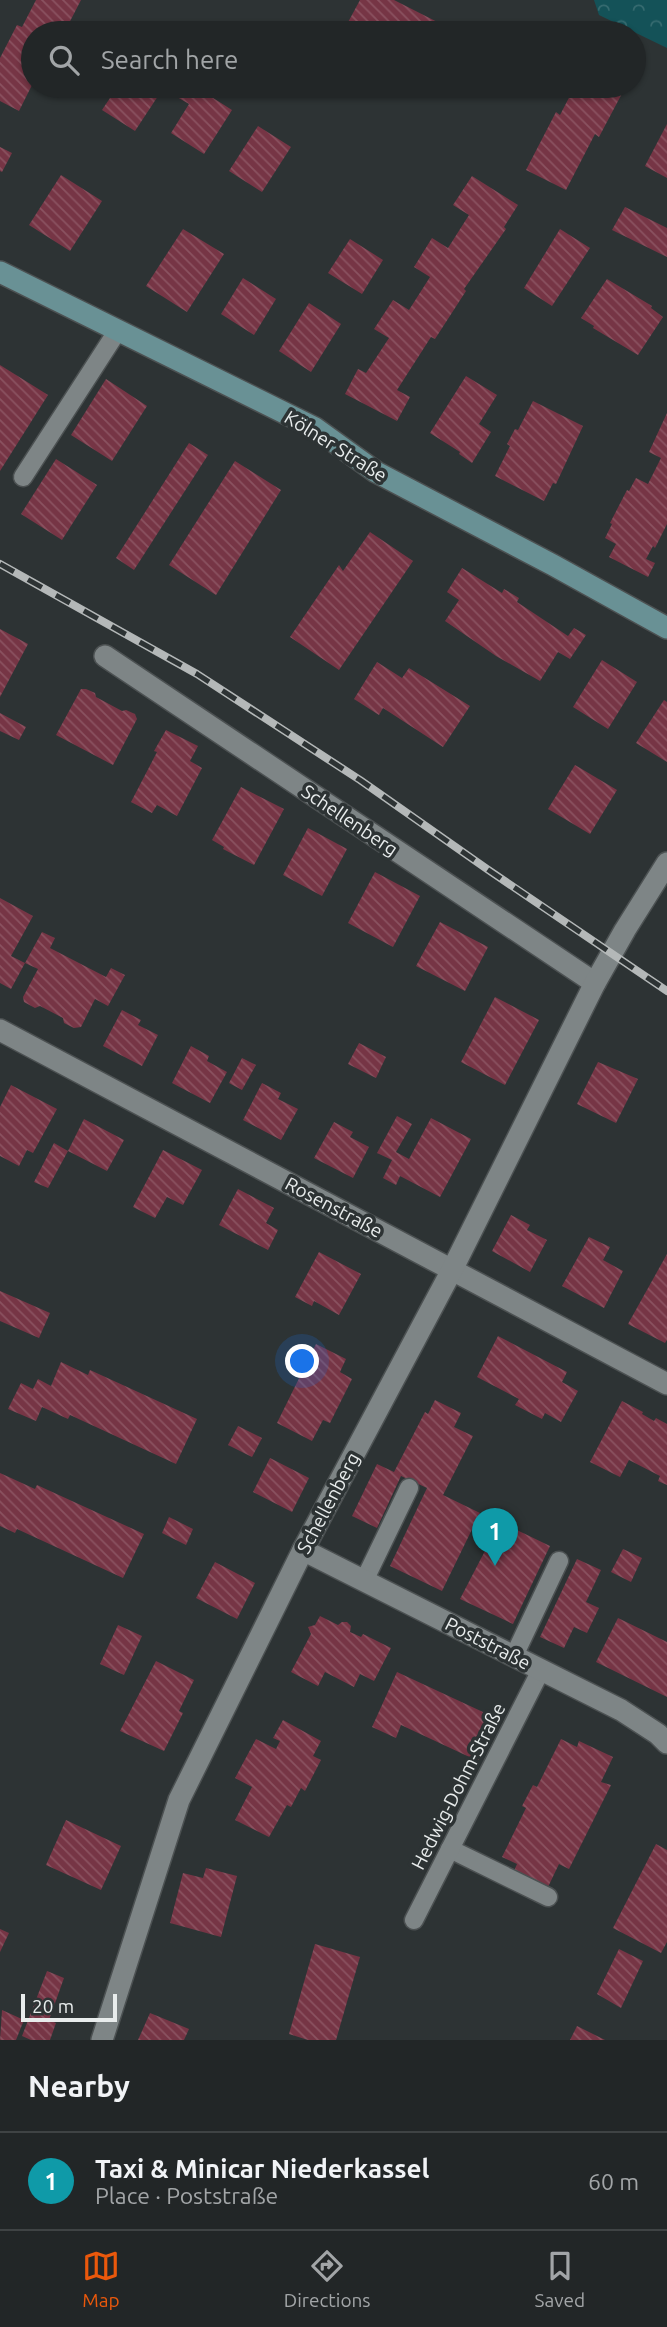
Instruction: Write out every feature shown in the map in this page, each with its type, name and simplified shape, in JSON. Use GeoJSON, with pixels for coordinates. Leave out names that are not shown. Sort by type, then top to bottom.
{"type":"FeatureCollection","features":[{"type":"Feature","properties":{"kind":"street","name":"Kölner Straße"},"geometry":{"type":"LineString","coordinates":[[0,272],[315,428],[376,472],[667,628]]}},
{"type":"Feature","properties":{"kind":"street","name":"Schellenberg"},"geometry":{"type":"LineString","coordinates":[[105,656],[595,983]]}},
{"type":"Feature","properties":{"kind":"street","name":"Schellenberg"},"geometry":{"type":"LineString","coordinates":[[102,2040],[179,1800],[303,1550],[452,1270],[595,983],[667,863]]}},
{"type":"Feature","properties":{"kind":"street","name":"Rosenstraße"},"geometry":{"type":"LineString","coordinates":[[0,1030],[667,1384]]}},
{"type":"Feature","properties":{"kind":"street","name":"Poststraße"},"geometry":{"type":"LineString","coordinates":[[303,1550],[621,1710],[667,1743]]}},
{"type":"Feature","properties":{"kind":"lane"},"geometry":{"type":"LineString","coordinates":[[23,477],[118,330]]}},
{"type":"Feature","properties":{"kind":"lane"},"geometry":{"type":"LineString","coordinates":[[364,1581],[409,1488]]}},
{"type":"Feature","properties":{"kind":"lane"},"geometry":{"type":"LineString","coordinates":[[514,1656],[559,1561]]}},
{"type":"Feature","properties":{"kind":"lane","name":"Hedwig-Dohm-Straße"},"geometry":{"type":"LineString","coordinates":[[414,1920],[541,1670]]}},
{"type":"Feature","properties":{"kind":"lane"},"geometry":{"type":"LineString","coordinates":[[450,1849],[548,1897]]}},
{"type":"Feature","properties":{"kind":"green space"},"geometry":{"type":"Polygon","coordinates":[[[594,0],[667,0],[667,48],[646,38],[646,21],[611,21],[599,15],[594,0]]]}},
{"type":"Feature","properties":{"kind":"building"},"geometry":{"type":"Polygon","coordinates":[[[36,0],[81,0],[70,21],[25,21],[36,0]]]}},
{"type":"Feature","properties":{"kind":"building"},"geometry":{"type":"Polygon","coordinates":[[[360,0],[394,0],[435,21],[349,21],[360,0]]]}},
{"type":"Feature","properties":{"kind":"building"},"geometry":{"type":"Polygon","coordinates":[[[17,25],[21,27],[21,98],[26,98],[19,111],[0,101],[0,58],[17,25]]]}},
{"type":"Feature","properties":{"kind":"building"},"geometry":{"type":"Polygon","coordinates":[[[110,98],[157,98],[135,131],[102,110],[110,98]]]}},
{"type":"Feature","properties":{"kind":"building"},"geometry":{"type":"Polygon","coordinates":[[[179,98],[213,98],[232,110],[204,154],[171,133],[189,104],[179,98]]]}},
{"type":"Feature","properties":{"kind":"building"},"geometry":{"type":"Polygon","coordinates":[[[569,98],[620,98],[599,137],[595,134],[566,190],[526,170],[556,112],[560,115],[569,98]]]}},
{"type":"Feature","properties":{"kind":"building"},"geometry":{"type":"Polygon","coordinates":[[[667,124],[667,178],[645,166],[667,124]]]}},
{"type":"Feature","properties":{"kind":"building"},"geometry":{"type":"Polygon","coordinates":[[[258,126],[291,147],[262,192],[229,171],[258,126]]]}},
{"type":"Feature","properties":{"kind":"building"},"geometry":{"type":"Polygon","coordinates":[[[0,147],[12,153],[2,172],[0,171],[0,147]]]}},
{"type":"Feature","properties":{"kind":"building"},"geometry":{"type":"Polygon","coordinates":[[[61,175],[102,201],[70,251],[29,225],[61,175]]]}},
{"type":"Feature","properties":{"kind":"building"},"geometry":{"type":"Polygon","coordinates":[[[472,176],[518,205],[504,227],[506,229],[464,289],[466,291],[435,339],[431,337],[397,390],[410,397],[397,421],[345,394],[358,369],[366,373],[389,338],[374,329],[393,300],[409,310],[430,277],[414,267],[432,238],[448,248],[469,215],[453,205],[472,176]]]}},
{"type":"Feature","properties":{"kind":"building"},"geometry":{"type":"Polygon","coordinates":[[[625,207],[667,228],[667,257],[612,230],[625,207]]]}},
{"type":"Feature","properties":{"kind":"building"},"geometry":{"type":"Polygon","coordinates":[[[183,229],[224,254],[187,312],[146,286],[183,229]]]}},
{"type":"Feature","properties":{"kind":"building"},"geometry":{"type":"Polygon","coordinates":[[[560,229],[590,248],[552,306],[524,288],[560,229]]]}},
{"type":"Feature","properties":{"kind":"building"},"geometry":{"type":"Polygon","coordinates":[[[350,239],[383,260],[362,294],[328,273],[350,239]]]}},
{"type":"Feature","properties":{"kind":"building"},"geometry":{"type":"Polygon","coordinates":[[[243,278],[276,299],[254,335],[221,314],[243,278]]]}},
{"type":"Feature","properties":{"kind":"building"},"geometry":{"type":"Polygon","coordinates":[[[607,279],[652,306],[651,308],[663,317],[638,355],[581,318],[607,279]]]}},
{"type":"Feature","properties":{"kind":"building"},"geometry":{"type":"Polygon","coordinates":[[[309,303],[341,324],[311,372],[279,351],[309,303]]]}},
{"type":"Feature","properties":{"kind":"building"},"geometry":{"type":"Polygon","coordinates":[[[0,365],[48,395],[0,471],[0,365]]]}},
{"type":"Feature","properties":{"kind":"building"},"geometry":{"type":"Polygon","coordinates":[[[466,376],[497,395],[479,424],[491,432],[472,463],[430,433],[466,376]]]}},
{"type":"Feature","properties":{"kind":"building"},"geometry":{"type":"Polygon","coordinates":[[[106,379],[147,406],[112,461],[71,435],[106,379]]]}},
{"type":"Feature","properties":{"kind":"building"},"geometry":{"type":"Polygon","coordinates":[[[533,401],[583,426],[556,484],[553,483],[544,501],[495,476],[510,446],[507,444],[515,429],[518,430],[533,401]]]}},
{"type":"Feature","properties":{"kind":"building"},"geometry":{"type":"Polygon","coordinates":[[[667,413],[667,524],[646,559],[655,563],[648,577],[609,557],[616,544],[605,538],[627,490],[629,491],[636,478],[648,484],[661,458],[649,452],[667,413]]]}},
{"type":"Feature","properties":{"kind":"building"},"geometry":{"type":"Polygon","coordinates":[[[189,443],[208,455],[134,570],[116,558],[189,443]]]}},
{"type":"Feature","properties":{"kind":"building"},"geometry":{"type":"Polygon","coordinates":[[[56,459],[97,485],[62,540],[21,514],[56,459]]]}},
{"type":"Feature","properties":{"kind":"building"},"geometry":{"type":"Polygon","coordinates":[[[235,461],[281,490],[216,595],[169,565],[235,461]]]}},
{"type":"Feature","properties":{"kind":"building"},"geometry":{"type":"Polygon","coordinates":[[[370,532],[413,561],[339,670],[290,637],[339,565],[343,571],[370,532]]]}},
{"type":"Feature","properties":{"kind":"building"},"geometry":{"type":"Polygon","coordinates":[[[462,568],[502,593],[504,589],[519,598],[517,602],[568,636],[574,628],[586,635],[570,659],[558,652],[540,681],[496,656],[445,621],[459,600],[447,592],[462,568]]]}},
{"type":"Feature","properties":{"kind":"building"},"geometry":{"type":"Polygon","coordinates":[[[0,629],[28,644],[0,697],[0,629]]]}},
{"type":"Feature","properties":{"kind":"building"},"geometry":{"type":"Polygon","coordinates":[[[602,660],[637,682],[608,729],[573,707],[602,660]]]}},
{"type":"Feature","properties":{"kind":"building"},"geometry":{"type":"Polygon","coordinates":[[[377,662],[402,678],[409,668],[470,706],[443,747],[383,708],[379,715],[354,699],[377,662]]]}},
{"type":"Feature","properties":{"kind":"building"},"geometry":{"type":"Polygon","coordinates":[[[81,689],[95,693],[96,697],[122,711],[135,714],[137,719],[113,765],[56,735],[81,689]]]}},
{"type":"Feature","properties":{"kind":"building"},"geometry":{"type":"Polygon","coordinates":[[[664,700],[667,702],[667,762],[636,743],[664,700]]]}},
{"type":"Feature","properties":{"kind":"building"},"geometry":{"type":"Polygon","coordinates":[[[0,713],[26,727],[19,740],[0,731],[0,713]]]}},
{"type":"Feature","properties":{"kind":"building"},"geometry":{"type":"Polygon","coordinates":[[[166,730],[198,746],[190,761],[202,768],[177,816],[157,805],[152,813],[131,802],[166,730]]]}},
{"type":"Feature","properties":{"kind":"building"},"geometry":{"type":"Polygon","coordinates":[[[575,765],[617,790],[590,834],[548,809],[575,765]]]}},
{"type":"Feature","properties":{"kind":"building"},"geometry":{"type":"Polygon","coordinates":[[[241,787],[284,809],[254,865],[223,849],[224,847],[212,840],[241,787]]]}},
{"type":"Feature","properties":{"kind":"building"},"geometry":{"type":"Polygon","coordinates":[[[308,828],[347,849],[322,896],[283,875],[308,828]]]}},
{"type":"Feature","properties":{"kind":"building"},"geometry":{"type":"Polygon","coordinates":[[[375,872],[420,896],[393,947],[348,923],[375,872]]]}},
{"type":"Feature","properties":{"kind":"building"},"geometry":{"type":"Polygon","coordinates":[[[0,898],[33,916],[11,956],[25,963],[11,989],[0,983],[0,898]]]}},
{"type":"Feature","properties":{"kind":"building"},"geometry":{"type":"Polygon","coordinates":[[[440,922],[488,947],[465,991],[416,966],[440,922]]]}},
{"type":"Feature","properties":{"kind":"building"},"geometry":{"type":"Polygon","coordinates":[[[42,932],[55,938],[50,948],[106,977],[111,968],[125,975],[108,1006],[95,999],[81,1027],[74,1028],[64,1023],[63,1018],[40,1006],[35,1008],[24,1002],[23,997],[38,969],[25,963],[42,932]]]}},
{"type":"Feature","properties":{"kind":"building"},"geometry":{"type":"Polygon","coordinates":[[[495,997],[539,1020],[505,1085],[461,1062],[495,997]]]}},
{"type":"Feature","properties":{"kind":"building"},"geometry":{"type":"Polygon","coordinates":[[[122,1010],[141,1020],[138,1025],[158,1035],[142,1066],[103,1046],[122,1010]]]}},
{"type":"Feature","properties":{"kind":"building"},"geometry":{"type":"Polygon","coordinates":[[[359,1043],[386,1057],[376,1078],[348,1064],[359,1043]]]}},
{"type":"Feature","properties":{"kind":"building"},"geometry":{"type":"Polygon","coordinates":[[[191,1046],[209,1056],[207,1061],[227,1072],[210,1103],[172,1083],[191,1046]]]}},
{"type":"Feature","properties":{"kind":"building"},"geometry":{"type":"Polygon","coordinates":[[[242,1058],[256,1065],[242,1090],[229,1083],[242,1058]]]}},
{"type":"Feature","properties":{"kind":"building"},"geometry":{"type":"Polygon","coordinates":[[[598,1062],[638,1079],[616,1123],[577,1104],[598,1062]]]}},
{"type":"Feature","properties":{"kind":"building"},"geometry":{"type":"Polygon","coordinates":[[[262,1083],[281,1093],[278,1099],[298,1109],[281,1140],[243,1120],[262,1083]]]}},
{"type":"Feature","properties":{"kind":"building"},"geometry":{"type":"Polygon","coordinates":[[[11,1085],[57,1109],[33,1153],[27,1150],[19,1166],[0,1156],[0,1107],[11,1085]]]}},
{"type":"Feature","properties":{"kind":"building"},"geometry":{"type":"Polygon","coordinates":[[[397,1116],[412,1124],[396,1152],[409,1159],[431,1118],[471,1139],[440,1197],[400,1176],[396,1185],[383,1178],[392,1160],[377,1153],[397,1116]]]}},
{"type":"Feature","properties":{"kind":"building"},"geometry":{"type":"Polygon","coordinates":[[[84,1119],[124,1140],[107,1171],[68,1151],[84,1119]]]}},
{"type":"Feature","properties":{"kind":"building"},"geometry":{"type":"Polygon","coordinates":[[[334,1122],[353,1132],[350,1137],[369,1147],[353,1178],[314,1158],[334,1122]]]}},
{"type":"Feature","properties":{"kind":"building"},"geometry":{"type":"Polygon","coordinates":[[[54,1143],[68,1151],[48,1188],[34,1182],[54,1143]]]}},
{"type":"Feature","properties":{"kind":"building"},"geometry":{"type":"Polygon","coordinates":[[[163,1150],[202,1170],[183,1205],[167,1197],[155,1218],[133,1207],[163,1150]]]}},
{"type":"Feature","properties":{"kind":"building"},"geometry":{"type":"Polygon","coordinates":[[[238,1189],[274,1208],[266,1223],[278,1230],[268,1250],[219,1225],[238,1189]]]}},
{"type":"Feature","properties":{"kind":"building"},"geometry":{"type":"Polygon","coordinates":[[[511,1215],[530,1225],[527,1230],[547,1240],[530,1272],[492,1251],[511,1215]]]}},
{"type":"Feature","properties":{"kind":"building"},"geometry":{"type":"Polygon","coordinates":[[[589,1237],[610,1247],[603,1260],[623,1271],[604,1308],[562,1286],[589,1237]]]}},
{"type":"Feature","properties":{"kind":"building"},"geometry":{"type":"Polygon","coordinates":[[[319,1252],[361,1274],[339,1315],[314,1301],[312,1306],[295,1297],[319,1252]]]}},
{"type":"Feature","properties":{"kind":"building"},"geometry":{"type":"Polygon","coordinates":[[[667,1254],[667,1340],[665,1343],[628,1324],[667,1254]]]}},
{"type":"Feature","properties":{"kind":"building"},"geometry":{"type":"Polygon","coordinates":[[[0,1291],[50,1313],[39,1338],[0,1321],[0,1291]]]}},
{"type":"Feature","properties":{"kind":"building"},"geometry":{"type":"Polygon","coordinates":[[[498,1336],[567,1372],[562,1382],[578,1391],[561,1422],[545,1413],[542,1419],[515,1405],[519,1399],[477,1377],[498,1336]]]}},
{"type":"Feature","properties":{"kind":"building"},"geometry":{"type":"Polygon","coordinates":[[[316,1344],[346,1359],[340,1372],[352,1379],[330,1423],[323,1420],[312,1441],[277,1423],[316,1344]]]}},
{"type":"Feature","properties":{"kind":"building"},"geometry":{"type":"Polygon","coordinates":[[[61,1362],[88,1375],[90,1370],[197,1419],[176,1464],[70,1415],[68,1419],[42,1407],[36,1421],[8,1409],[21,1383],[33,1389],[38,1379],[51,1386],[61,1362]]]}},
{"type":"Feature","properties":{"kind":"building"},"geometry":{"type":"Polygon","coordinates":[[[435,1400],[461,1413],[454,1427],[473,1436],[443,1495],[480,1513],[442,1591],[390,1566],[427,1488],[401,1476],[377,1528],[352,1516],[377,1464],[394,1472],[425,1412],[428,1414],[435,1400]]]}},
{"type":"Feature","properties":{"kind":"building"},"geometry":{"type":"Polygon","coordinates":[[[622,1401],[654,1421],[656,1418],[667,1424],[667,1485],[658,1481],[660,1476],[629,1460],[620,1477],[590,1462],[622,1401]]]}},
{"type":"Feature","properties":{"kind":"building"},"geometry":{"type":"Polygon","coordinates":[[[238,1426],[262,1438],[252,1457],[228,1445],[238,1426]]]}},
{"type":"Feature","properties":{"kind":"building"},"geometry":{"type":"Polygon","coordinates":[[[270,1458],[309,1478],[292,1512],[253,1492],[270,1458]]]}},
{"type":"Feature","properties":{"kind":"building"},"geometry":{"type":"Polygon","coordinates":[[[0,1473],[35,1489],[37,1485],[144,1534],[123,1578],[17,1529],[15,1533],[0,1526],[0,1473]]]}},
{"type":"Feature","properties":{"kind":"building"},"geometry":{"type":"Polygon","coordinates":[[[169,1517],[193,1529],[186,1545],[162,1533],[169,1517]]]}},
{"type":"Feature","properties":{"kind":"building"},"geometry":{"type":"Polygon","coordinates":[[[500,1522],[550,1546],[513,1624],[460,1599],[500,1522]]]}},
{"type":"Feature","properties":{"kind":"building"},"geometry":{"type":"Polygon","coordinates":[[[623,1549],[642,1558],[631,1582],[611,1572],[623,1549]]]}},
{"type":"Feature","properties":{"kind":"building"},"geometry":{"type":"Polygon","coordinates":[[[577,1559],[601,1570],[586,1602],[599,1608],[587,1633],[574,1627],[564,1648],[540,1637],[577,1559]]]}},
{"type":"Feature","properties":{"kind":"building"},"geometry":{"type":"Polygon","coordinates":[[[215,1562],[255,1583],[237,1619],[196,1598],[215,1562]]]}},
{"type":"Feature","properties":{"kind":"building"},"geometry":{"type":"Polygon","coordinates":[[[320,1616],[338,1625],[347,1622],[351,1626],[350,1632],[361,1637],[363,1634],[391,1648],[374,1681],[360,1674],[354,1687],[325,1672],[318,1686],[291,1672],[311,1634],[308,1627],[315,1625],[320,1616]]]}},
{"type":"Feature","properties":{"kind":"building"},"geometry":{"type":"Polygon","coordinates":[[[618,1618],[667,1642],[667,1697],[596,1662],[618,1618]]]}},
{"type":"Feature","properties":{"kind":"building"},"geometry":{"type":"Polygon","coordinates":[[[118,1625],[142,1636],[124,1675],[100,1664],[118,1625]]]}},
{"type":"Feature","properties":{"kind":"building"},"geometry":{"type":"Polygon","coordinates":[[[156,1661],[194,1680],[179,1711],[183,1713],[164,1751],[120,1731],[156,1661]]]}},
{"type":"Feature","properties":{"kind":"building"},"geometry":{"type":"Polygon","coordinates":[[[397,1672],[498,1719],[478,1761],[401,1725],[396,1738],[372,1727],[397,1672]]]}},
{"type":"Feature","properties":{"kind":"building"},"geometry":{"type":"Polygon","coordinates":[[[283,1720],[321,1741],[313,1756],[321,1760],[305,1791],[301,1788],[291,1807],[287,1805],[269,1837],[235,1820],[252,1787],[235,1778],[256,1739],[276,1749],[280,1741],[273,1738],[283,1720]]]}},
{"type":"Feature","properties":{"kind":"building"},"geometry":{"type":"Polygon","coordinates":[[[561,1739],[577,1747],[579,1741],[613,1757],[601,1782],[611,1785],[569,1869],[559,1864],[548,1887],[514,1871],[517,1864],[502,1857],[526,1808],[522,1806],[533,1785],[537,1787],[561,1739]]]}},
{"type":"Feature","properties":{"kind":"building"},"geometry":{"type":"Polygon","coordinates":[[[66,1820],[121,1846],[101,1890],[46,1865],[66,1820]]]}},
{"type":"Feature","properties":{"kind":"building"},"geometry":{"type":"Polygon","coordinates":[[[656,1844],[667,1850],[667,1942],[661,1953],[613,1928],[656,1844]]]}},
{"type":"Feature","properties":{"kind":"building"},"geometry":{"type":"Polygon","coordinates":[[[206,1868],[237,1876],[221,1937],[170,1923],[183,1873],[203,1878],[206,1868]]]}},
{"type":"Feature","properties":{"kind":"building"},"geometry":{"type":"Polygon","coordinates":[[[0,1929],[9,1933],[0,1952],[0,1929]]]}},
{"type":"Feature","properties":{"kind":"building"},"geometry":{"type":"Polygon","coordinates":[[[315,1944],[360,1957],[336,2040],[308,2040],[289,2034],[315,1944]]]}},
{"type":"Feature","properties":{"kind":"building"},"geometry":{"type":"Polygon","coordinates":[[[619,1949],[643,1961],[621,2008],[597,1994],[619,1949]]]}},
{"type":"Feature","properties":{"kind":"building"},"geometry":{"type":"Polygon","coordinates":[[[47,1971],[64,1978],[49,2020],[56,2023],[50,2040],[31,2040],[22,2036],[47,1971]]]}},
{"type":"Feature","properties":{"kind":"building"},"geometry":{"type":"Polygon","coordinates":[[[2,2010],[24,2020],[16,2040],[0,2040],[2,2010]]]}},
{"type":"Feature","properties":{"kind":"building"},"geometry":{"type":"Polygon","coordinates":[[[150,2013],[189,2029],[184,2040],[138,2040],[150,2013]]]}},
{"type":"Feature","properties":{"kind":"building"},"geometry":{"type":"Polygon","coordinates":[[[577,2026],[605,2040],[570,2040],[577,2026]]]}},
{"type":"Feature","properties":{"kind":"railway"},"geometry":{"type":"LineString","coordinates":[[0,564],[197,674],[360,780],[667,991]]}},
{"type":"Feature","properties":{"kind":"place","name":"Taxi & Minicar Niederkassel"},"geometry":{"type":"Point","coordinates":[495,1566]}}]}
